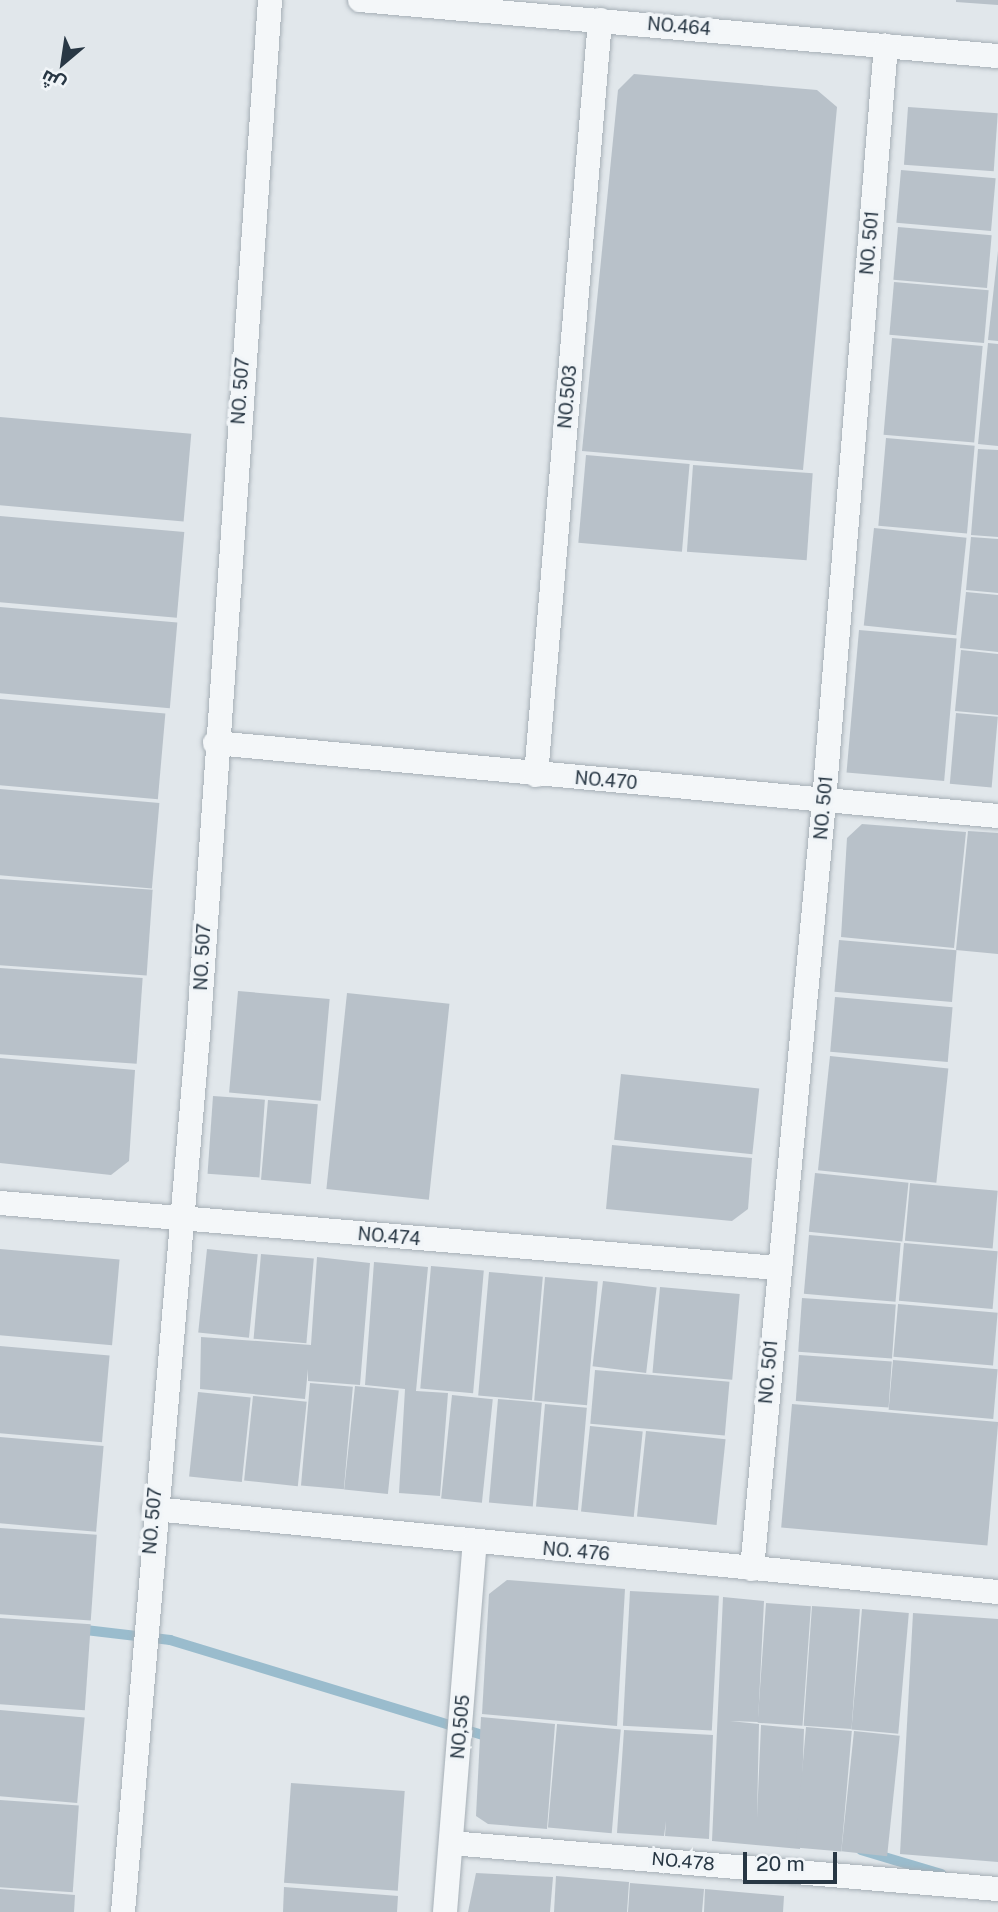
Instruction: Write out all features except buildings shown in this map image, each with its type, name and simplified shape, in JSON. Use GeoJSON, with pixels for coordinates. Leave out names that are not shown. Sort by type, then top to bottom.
{"type":"FeatureCollection","features":[{"type":"Feature","properties":{"kind":"street","name":"NO. 507"},"geometry":{"type":"LineString","coordinates":[[123,1912],[154,1509],[199,1023],[215,743],[270,0]]}},
{"type":"Feature","properties":{"kind":"street","name":"NO.464"},"geometry":{"type":"LineString","coordinates":[[360,0],[998,56]]}},
{"type":"Feature","properties":{"kind":"street","name":"NO.503"},"geometry":{"type":"LineString","coordinates":[[536,775],[600,20]]}},
{"type":"Feature","properties":{"kind":"street","name":"NO. 501"},"geometry":{"type":"LineString","coordinates":[[752,1569],[778,1268],[824,801],[886,46]]}},
{"type":"Feature","properties":{"kind":"street","name":"NO.470"},"geometry":{"type":"LineString","coordinates":[[215,743],[998,817]]}},
{"type":"Feature","properties":{"kind":"street","name":"NO.474"},"geometry":{"type":"LineString","coordinates":[[0,1203],[778,1268]]}},
{"type":"Feature","properties":{"kind":"street","name":"NO. 476"},"geometry":{"type":"LineString","coordinates":[[154,1509],[998,1592]]}},
{"type":"Feature","properties":{"kind":"street","name":"NO,505"},"geometry":{"type":"LineString","coordinates":[[445,1912],[475,1542]]}},
{"type":"Feature","properties":{"kind":"street","name":"NO.478"},"geometry":{"type":"LineString","coordinates":[[451,1843],[998,1889]]}},
{"type":"Feature","properties":{"kind":"waterway"},"geometry":{"type":"LineString","coordinates":[[77,1629],[170,1640],[492,1738]]}},
{"type":"Feature","properties":{"kind":"waterway"},"geometry":{"type":"LineString","coordinates":[[861,1850],[941,1874]]}}]}
